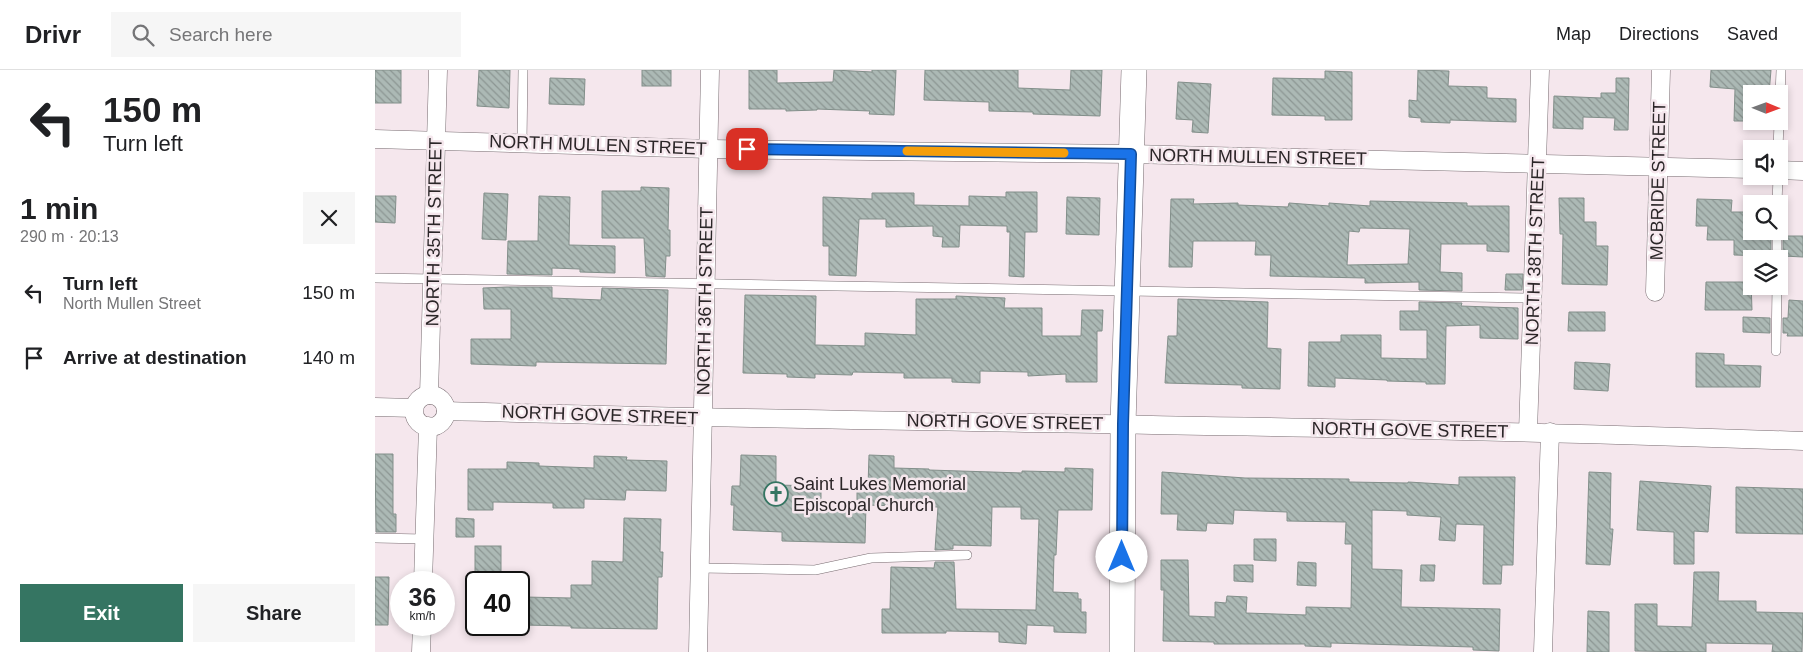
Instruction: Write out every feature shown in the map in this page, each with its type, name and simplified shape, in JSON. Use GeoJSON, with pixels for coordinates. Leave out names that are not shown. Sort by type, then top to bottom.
{"type":"FeatureCollection","features":[{"type":"Feature","properties":{"kind":"street","name":"NORTH 35TH STREET"},"geometry":{"type":"LineString","coordinates":[[429,395],[438,70]]}},
{"type":"Feature","properties":{"kind":"street","name":"NORTH 36TH STREET"},"geometry":{"type":"LineString","coordinates":[[698,652],[710,70]]}},
{"type":"Feature","properties":{"kind":"street"},"geometry":{"type":"LineString","coordinates":[[1122,652],[1123,424],[1134,70]]}},
{"type":"Feature","properties":{"kind":"street","name":"NORTH 38TH STREET"},"geometry":{"type":"LineString","coordinates":[[1528,432],[1534,298],[1540,70]]}},
{"type":"Feature","properties":{"kind":"street","name":"MCBRIDE STREET"},"geometry":{"type":"LineString","coordinates":[[1655,292],[1661,70]]}},
{"type":"Feature","properties":{"kind":"street","name":"NORTH MULLEN STREET"},"geometry":{"type":"LineString","coordinates":[[375,139],[709,149],[1131,154],[1743,169]]}},
{"type":"Feature","properties":{"kind":"street"},"geometry":{"type":"LineString","coordinates":[[1788,170],[1803,171]]}},
{"type":"Feature","properties":{"kind":"street"},"geometry":{"type":"LineString","coordinates":[[429,395],[442,400],[446,411],[443,419],[433,426],[417,420],[414,408],[416,402],[429,395]]}},
{"type":"Feature","properties":{"kind":"street"},"geometry":{"type":"LineString","coordinates":[[375,407],[414,408]]}},
{"type":"Feature","properties":{"kind":"street","name":"NORTH GOVE STREET"},"geometry":{"type":"LineString","coordinates":[[446,411],[703,418],[1550,432],[1803,441]]}},
{"type":"Feature","properties":{"kind":"street"},"geometry":{"type":"LineString","coordinates":[[424,571],[429,426]]}},
{"type":"Feature","properties":{"kind":"street"},"geometry":{"type":"LineString","coordinates":[[1543,652],[1550,432]]}},
{"type":"Feature","properties":{"kind":"street"},"geometry":{"type":"LineString","coordinates":[[421,652],[422,636]]}},
{"type":"Feature","properties":{"kind":"lane"},"geometry":{"type":"LineString","coordinates":[[522,143],[523,70]]}},
{"type":"Feature","properties":{"kind":"lane"},"geometry":{"type":"LineString","coordinates":[[1778,140],[1781,70]]}},
{"type":"Feature","properties":{"kind":"lane"},"geometry":{"type":"LineString","coordinates":[[375,278],[1534,298]]}},
{"type":"Feature","properties":{"kind":"lane"},"geometry":{"type":"LineString","coordinates":[[1776,351],[1777,295]]}},
{"type":"Feature","properties":{"kind":"lane"},"geometry":{"type":"LineString","coordinates":[[375,538],[425,539]]}},
{"type":"Feature","properties":{"kind":"lane"},"geometry":{"type":"LineString","coordinates":[[699,568],[815,570],[871,558],[967,555]]}},
{"type":"Feature","properties":{"kind":"building"},"geometry":{"type":"Polygon","coordinates":[[[375,70],[401,70],[401,103],[375,103],[375,70]]]}},
{"type":"Feature","properties":{"kind":"building"},"geometry":{"type":"Polygon","coordinates":[[[479,70],[510,70],[509,108],[477,106],[479,70]]]}},
{"type":"Feature","properties":{"kind":"building"},"geometry":{"type":"Polygon","coordinates":[[[642,70],[671,70],[671,86],[642,86],[642,70]]]}},
{"type":"Feature","properties":{"kind":"building"},"geometry":{"type":"Polygon","coordinates":[[[749,70],[777,70],[777,83],[833,82],[834,70],[872,72],[872,70],[896,70],[894,115],[869,114],[870,111],[749,109],[749,70]]]}},
{"type":"Feature","properties":{"kind":"building"},"geometry":{"type":"Polygon","coordinates":[[[925,70],[1018,70],[1018,88],[1070,90],[1071,70],[1102,70],[1100,116],[989,111],[989,102],[924,100],[925,70]]]}},
{"type":"Feature","properties":{"kind":"building"},"geometry":{"type":"Polygon","coordinates":[[[1418,70],[1449,71],[1448,86],[1487,87],[1487,98],[1516,99],[1516,122],[1450,120],[1450,123],[1421,122],[1421,118],[1409,117],[1409,100],[1417,101],[1418,70]]]}},
{"type":"Feature","properties":{"kind":"building"},"geometry":{"type":"Polygon","coordinates":[[[1711,70],[1771,70],[1770,85],[1743,85],[1743,121],[1734,121],[1735,89],[1710,87],[1711,70]]]}},
{"type":"Feature","properties":{"kind":"building"},"geometry":{"type":"Polygon","coordinates":[[[1325,71],[1352,72],[1352,120],[1325,120],[1325,116],[1272,115],[1273,78],[1325,79],[1325,71]]]}},
{"type":"Feature","properties":{"kind":"building"},"geometry":{"type":"Polygon","coordinates":[[[550,78],[585,79],[584,105],[549,104],[550,78]]]}},
{"type":"Feature","properties":{"kind":"building"},"geometry":{"type":"Polygon","coordinates":[[[1616,78],[1629,78],[1628,130],[1614,130],[1615,118],[1583,117],[1583,129],[1553,128],[1554,96],[1601,98],[1601,93],[1616,93],[1616,78]]]}},
{"type":"Feature","properties":{"kind":"building"},"geometry":{"type":"Polygon","coordinates":[[[1178,82],[1211,84],[1208,133],[1192,132],[1193,120],[1176,119],[1178,82]]]}},
{"type":"Feature","properties":{"kind":"building"},"geometry":{"type":"Polygon","coordinates":[[[641,187],[669,188],[668,230],[670,230],[670,256],[666,256],[665,277],[646,276],[644,238],[602,238],[602,191],[641,191],[641,187]]]}},
{"type":"Feature","properties":{"kind":"building"},"geometry":{"type":"Polygon","coordinates":[[[1006,192],[1037,192],[1037,232],[1025,232],[1024,277],[1009,276],[1010,232],[1007,232],[1007,226],[960,225],[959,247],[942,247],[943,237],[933,236],[933,226],[886,227],[886,219],[859,219],[856,276],[829,275],[829,246],[823,246],[823,197],[872,199],[872,193],[914,193],[914,205],[969,206],[969,196],[1006,197],[1006,192]]]}},
{"type":"Feature","properties":{"kind":"building"},"geometry":{"type":"Polygon","coordinates":[[[484,193],[508,194],[506,240],[482,239],[484,193]]]}},
{"type":"Feature","properties":{"kind":"building"},"geometry":{"type":"Polygon","coordinates":[[[375,196],[396,196],[395,223],[375,222],[375,196]]]}},
{"type":"Feature","properties":{"kind":"building"},"geometry":{"type":"Polygon","coordinates":[[[539,196],[570,197],[569,245],[615,246],[615,273],[580,272],[580,269],[552,268],[552,275],[507,274],[508,241],[538,241],[539,196]]]}},
{"type":"Feature","properties":{"kind":"building"},"geometry":{"type":"Polygon","coordinates":[[[1067,197],[1100,198],[1099,235],[1066,234],[1067,197]]]}},
{"type":"Feature","properties":{"kind":"building"},"geometry":{"type":"Polygon","coordinates":[[[1559,198],[1584,198],[1584,222],[1596,222],[1596,246],[1608,246],[1607,285],[1562,284],[1563,234],[1560,234],[1559,198]]]}},
{"type":"Feature","properties":{"kind":"building"},"geometry":{"type":"Polygon","coordinates":[[[1171,199],[1194,199],[1193,204],[1238,203],[1238,205],[1288,207],[1289,203],[1329,206],[1329,203],[1370,206],[1370,201],[1467,203],[1467,206],[1509,206],[1509,252],[1487,251],[1487,244],[1441,244],[1440,272],[1462,273],[1462,291],[1419,290],[1419,282],[1365,283],[1365,278],[1270,276],[1271,255],[1255,255],[1256,241],[1193,241],[1192,267],[1169,267],[1171,199]],[[1360,228],[1359,232],[1349,231],[1347,265],[1408,264],[1410,229],[1360,228]]]}},
{"type":"Feature","properties":{"kind":"building"},"geometry":{"type":"Polygon","coordinates":[[[1697,199],[1732,200],[1731,212],[1743,212],[1743,240],[1771,240],[1771,250],[1743,250],[1743,255],[1734,255],[1734,240],[1707,240],[1708,226],[1696,226],[1697,199]]]}},
{"type":"Feature","properties":{"kind":"building"},"geometry":{"type":"Polygon","coordinates":[[[1788,236],[1803,236],[1803,257],[1788,256],[1788,250],[1783,250],[1783,240],[1788,240],[1788,236]]]}},
{"type":"Feature","properties":{"kind":"building"},"geometry":{"type":"Polygon","coordinates":[[[1506,274],[1523,274],[1522,290],[1505,290],[1506,274]]]}},
{"type":"Feature","properties":{"kind":"building"},"geometry":{"type":"Polygon","coordinates":[[[1706,282],[1743,282],[1743,295],[1751,295],[1752,310],[1705,310],[1706,282]]]}},
{"type":"Feature","properties":{"kind":"building"},"geometry":{"type":"Polygon","coordinates":[[[552,287],[552,298],[601,300],[602,288],[668,290],[666,364],[536,362],[536,366],[471,364],[471,339],[511,339],[511,309],[484,309],[483,288],[552,287]]]}},
{"type":"Feature","properties":{"kind":"building"},"geometry":{"type":"Polygon","coordinates":[[[745,295],[816,296],[815,345],[865,346],[865,333],[916,335],[916,299],[956,299],[956,296],[1005,298],[1004,308],[1042,308],[1042,336],[1081,336],[1082,310],[1103,310],[1102,331],[1097,331],[1097,382],[1066,382],[1066,374],[1028,376],[1028,372],[980,371],[980,383],[952,382],[952,378],[904,378],[904,373],[853,372],[852,375],[815,374],[815,378],[787,377],[787,374],[743,373],[745,295]]]}},
{"type":"Feature","properties":{"kind":"building"},"geometry":{"type":"Polygon","coordinates":[[[1178,299],[1268,302],[1267,348],[1281,349],[1280,389],[1242,388],[1242,385],[1165,383],[1168,336],[1177,336],[1178,299]]]}},
{"type":"Feature","properties":{"kind":"building"},"geometry":{"type":"Polygon","coordinates":[[[1789,300],[1803,301],[1803,336],[1787,336],[1788,333],[1783,333],[1783,318],[1788,318],[1789,300]]]}},
{"type":"Feature","properties":{"kind":"building"},"geometry":{"type":"Polygon","coordinates":[[[1419,302],[1462,303],[1461,306],[1518,308],[1518,339],[1480,338],[1480,325],[1446,326],[1445,384],[1335,378],[1335,387],[1308,386],[1309,342],[1341,342],[1341,335],[1381,335],[1381,358],[1427,359],[1427,330],[1400,330],[1400,311],[1419,311],[1419,302]]]}},
{"type":"Feature","properties":{"kind":"building"},"geometry":{"type":"Polygon","coordinates":[[[1569,312],[1605,312],[1605,331],[1568,331],[1569,312]]]}},
{"type":"Feature","properties":{"kind":"building"},"geometry":{"type":"Polygon","coordinates":[[[1743,317],[1770,318],[1770,333],[1743,332],[1743,317]]]}},
{"type":"Feature","properties":{"kind":"building"},"geometry":{"type":"Polygon","coordinates":[[[1696,353],[1724,354],[1724,365],[1761,366],[1760,387],[1696,387],[1696,353]]]}},
{"type":"Feature","properties":{"kind":"building"},"geometry":{"type":"Polygon","coordinates":[[[1575,362],[1610,364],[1608,391],[1574,389],[1575,362]]]}},
{"type":"Feature","properties":{"kind":"building"},"geometry":{"type":"Polygon","coordinates":[[[375,454],[393,454],[393,514],[396,514],[396,532],[376,532],[375,454]]]}},
{"type":"Feature","properties":{"kind":"building"},"geometry":{"type":"Polygon","coordinates":[[[741,455],[776,456],[776,485],[821,486],[821,501],[857,502],[857,485],[868,486],[869,455],[894,456],[894,468],[1022,473],[1022,471],[1065,472],[1065,468],[1093,469],[1092,510],[1058,510],[1056,555],[1054,555],[1053,592],[1078,593],[1078,599],[1081,599],[1081,612],[1086,612],[1086,633],[1054,632],[1054,626],[1027,625],[1026,644],[999,642],[999,632],[882,633],[882,609],[890,609],[891,567],[934,568],[935,562],[954,562],[956,609],[1036,610],[1039,519],[1021,519],[1021,507],[992,507],[991,546],[953,545],[953,549],[935,550],[938,507],[866,505],[865,543],[782,541],[782,532],[733,530],[734,505],[731,505],[732,486],[740,486],[741,455]]]}},
{"type":"Feature","properties":{"kind":"building"},"geometry":{"type":"Polygon","coordinates":[[[594,456],[627,457],[626,460],[667,461],[666,491],[626,490],[625,500],[584,499],[584,508],[553,508],[553,503],[493,502],[493,510],[468,510],[468,469],[507,469],[507,462],[539,463],[539,466],[594,468],[594,456]]]}},
{"type":"Feature","properties":{"kind":"building"},"geometry":{"type":"Polygon","coordinates":[[[1162,472],[1245,478],[1349,479],[1349,482],[1408,482],[1459,485],[1459,477],[1515,477],[1513,565],[1502,565],[1501,584],[1483,584],[1484,525],[1456,524],[1455,541],[1439,540],[1441,517],[1407,515],[1407,511],[1372,510],[1372,569],[1402,570],[1401,607],[1500,609],[1499,651],[1473,650],[1473,647],[1331,643],[1331,647],[1305,646],[1305,644],[1214,644],[1214,642],[1163,641],[1164,590],[1161,590],[1161,560],[1188,560],[1189,616],[1215,617],[1215,602],[1226,603],[1227,596],[1247,597],[1246,613],[1306,615],[1306,607],[1351,608],[1352,544],[1345,544],[1346,522],[1287,521],[1287,512],[1234,510],[1233,524],[1207,523],[1206,531],[1177,530],[1178,514],[1161,514],[1162,472]]]}},
{"type":"Feature","properties":{"kind":"building"},"geometry":{"type":"Polygon","coordinates":[[[1589,472],[1611,473],[1610,529],[1613,529],[1610,565],[1586,564],[1589,472]]]}},
{"type":"Feature","properties":{"kind":"building"},"geometry":{"type":"Polygon","coordinates":[[[1640,481],[1711,486],[1708,532],[1694,531],[1694,564],[1674,564],[1674,532],[1637,530],[1640,481]]]}},
{"type":"Feature","properties":{"kind":"building"},"geometry":{"type":"Polygon","coordinates":[[[1736,487],[1803,489],[1803,534],[1736,533],[1736,487]]]}},
{"type":"Feature","properties":{"kind":"building"},"geometry":{"type":"Polygon","coordinates":[[[456,518],[474,519],[474,537],[456,537],[456,518]]]}},
{"type":"Feature","properties":{"kind":"building"},"geometry":{"type":"Polygon","coordinates":[[[624,518],[661,519],[660,552],[663,552],[662,577],[658,577],[657,629],[571,628],[571,626],[530,625],[530,597],[571,598],[571,585],[592,585],[592,561],[623,562],[624,518]]]}},
{"type":"Feature","properties":{"kind":"building"},"geometry":{"type":"Polygon","coordinates":[[[1254,539],[1276,539],[1276,561],[1254,560],[1254,539]]]}},
{"type":"Feature","properties":{"kind":"building"},"geometry":{"type":"Polygon","coordinates":[[[475,546],[501,546],[501,571],[475,571],[475,546]]]}},
{"type":"Feature","properties":{"kind":"building"},"geometry":{"type":"Polygon","coordinates":[[[1298,562],[1316,563],[1316,586],[1297,585],[1298,562]]]}},
{"type":"Feature","properties":{"kind":"building"},"geometry":{"type":"Polygon","coordinates":[[[1234,565],[1253,565],[1253,582],[1234,581],[1234,565]]]}},
{"type":"Feature","properties":{"kind":"building"},"geometry":{"type":"Polygon","coordinates":[[[1421,565],[1435,565],[1434,581],[1420,581],[1421,565]]]}},
{"type":"Feature","properties":{"kind":"building"},"geometry":{"type":"Polygon","coordinates":[[[1694,572],[1719,572],[1718,601],[1756,601],[1756,612],[1803,613],[1802,652],[1772,652],[1773,644],[1706,643],[1706,652],[1635,651],[1635,604],[1657,604],[1657,626],[1692,627],[1694,572]]]}},
{"type":"Feature","properties":{"kind":"building"},"geometry":{"type":"Polygon","coordinates":[[[375,577],[389,577],[388,625],[375,625],[375,577]]]}},
{"type":"Feature","properties":{"kind":"building"},"geometry":{"type":"Polygon","coordinates":[[[1588,611],[1609,612],[1609,652],[1587,652],[1588,611]]]}},
{"type":"Feature","properties":{"kind":"slow traffic"},"geometry":{"type":"LineString","coordinates":[[907,151],[1064,153]]}},
{"type":"Feature","properties":{"kind":"place","name":"Saint Lukes Memorial Episcopal Church"},"geometry":{"type":"Point","coordinates":[776,494]}},
{"type":"Feature","properties":{"kind":"route"},"geometry":{"type":"LineString","coordinates":[[747,149],[1131,154],[1123,424],[1122,557]]}}]}
